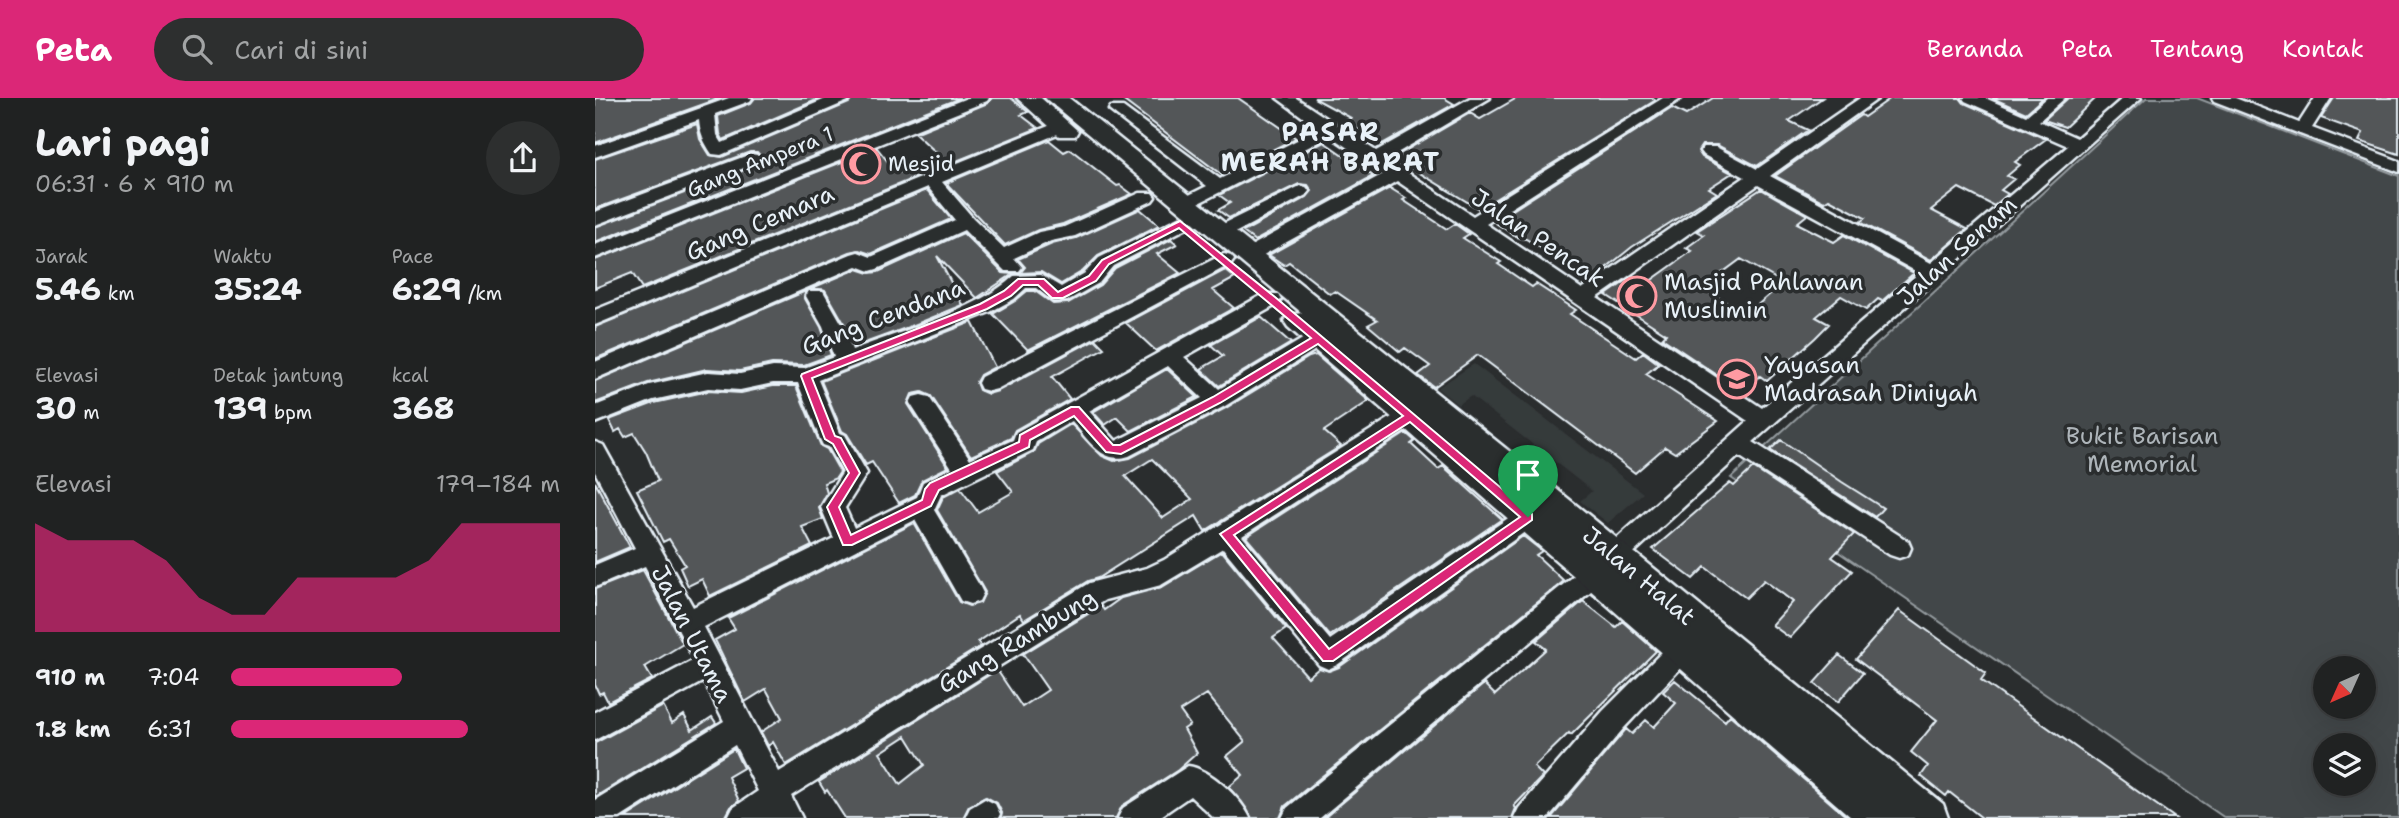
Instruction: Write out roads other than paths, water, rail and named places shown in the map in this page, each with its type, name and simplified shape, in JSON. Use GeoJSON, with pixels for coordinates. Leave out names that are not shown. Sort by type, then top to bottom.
{"type":"FeatureCollection","features":[{"type":"Feature","properties":{"kind":"main road","name":"Jalan Halat"},"geometry":{"type":"LineString","coordinates":[[1028,98],[1058,112],[1183,214],[1232,249],[1605,565],[1929,818]]}},
{"type":"Feature","properties":{"kind":"main road","name":"Jalan Halat"},"geometry":{"type":"LineString","coordinates":[[1058,112],[1146,197],[1183,214]]}},
{"type":"Feature","properties":{"kind":"main road","name":"Jalan Halat"},"geometry":{"type":"LineString","coordinates":[[1232,249],[1271,299],[1528,517],[1605,565],[1682,649],[1881,818]]}},
{"type":"Feature","properties":{"kind":"street"},"geometry":{"type":"LineString","coordinates":[[595,152],[744,98]]}},
{"type":"Feature","properties":{"kind":"street"},"geometry":{"type":"LineString","coordinates":[[706,112],[709,135],[718,150],[721,150],[842,98]]}},
{"type":"Feature","properties":{"kind":"street","name":"Gang Ampera 1"},"geometry":{"type":"LineString","coordinates":[[595,252],[981,98]]}},
{"type":"Feature","properties":{"kind":"street"},"geometry":{"type":"LineString","coordinates":[[885,146],[997,98]]}},
{"type":"Feature","properties":{"kind":"street"},"geometry":{"type":"LineString","coordinates":[[1375,159],[1482,98]]}},
{"type":"Feature","properties":{"kind":"street"},"geometry":{"type":"LineString","coordinates":[[1473,224],[1674,98]]}},
{"type":"Feature","properties":{"kind":"street"},"geometry":{"type":"LineString","coordinates":[[1583,298],[1871,98]]}},
{"type":"Feature","properties":{"kind":"street"},"geometry":{"type":"LineString","coordinates":[[1971,98],[2078,144]]}},
{"type":"Feature","properties":{"kind":"street"},"geometry":{"type":"LineString","coordinates":[[2028,122],[2057,98]]}},
{"type":"Feature","properties":{"kind":"street","name":"Jalan Senam"},"geometry":{"type":"LineString","coordinates":[[1297,818],[1605,565],[1763,420],[2133,98]]}},
{"type":"Feature","properties":{"kind":"street"},"geometry":{"type":"LineString","coordinates":[[2220,98],[2399,167]]}},
{"type":"Feature","properties":{"kind":"street"},"geometry":{"type":"LineString","coordinates":[[2302,130],[2323,98]]}},
{"type":"Feature","properties":{"kind":"street","name":"Jalan Pencak"},"geometry":{"type":"LineString","coordinates":[[1290,99],[1763,420]]}},
{"type":"Feature","properties":{"kind":"street"},"geometry":{"type":"LineString","coordinates":[[1117,110],[1218,186]]}},
{"type":"Feature","properties":{"kind":"street","name":"Gang Cemara"},"geometry":{"type":"LineString","coordinates":[[595,318],[930,179],[1058,112]]}},
{"type":"Feature","properties":{"kind":"street"},"geometry":{"type":"LineString","coordinates":[[930,179],[966,222],[1017,272],[1021,281],[1041,282],[1055,295],[1060,296],[1092,278],[1106,262],[1183,214],[1218,186],[1331,129]]}},
{"type":"Feature","properties":{"kind":"street"},"geometry":{"type":"LineString","coordinates":[[1710,150],[1934,272]]}},
{"type":"Feature","properties":{"kind":"street"},"geometry":{"type":"LineString","coordinates":[[595,219],[751,159]]}},
{"type":"Feature","properties":{"kind":"street"},"geometry":{"type":"LineString","coordinates":[[989,383],[1232,249],[1397,174]]}},
{"type":"Feature","properties":{"kind":"street"},"geometry":{"type":"LineString","coordinates":[[1232,249],[1300,191]]}},
{"type":"Feature","properties":{"kind":"street"},"geometry":{"type":"LineString","coordinates":[[1001,257],[1046,236],[1068,232],[1146,197]]}},
{"type":"Feature","properties":{"kind":"street"},"geometry":{"type":"LineString","coordinates":[[595,371],[858,258],[870,265],[966,222]]}},
{"type":"Feature","properties":{"kind":"street","name":"Gang Cendana"},"geometry":{"type":"LineString","coordinates":[[595,415],[649,393],[708,380],[740,382],[773,375],[806,376],[983,307],[1007,294],[1021,281]]}},
{"type":"Feature","properties":{"kind":"street"},"geometry":{"type":"LineString","coordinates":[[816,296],[846,361]]}},
{"type":"Feature","properties":{"kind":"street"},"geometry":{"type":"LineString","coordinates":[[688,622],[920,507],[927,503],[931,489],[1025,444],[1024,438],[1271,299]]}},
{"type":"Feature","properties":{"kind":"street"},"geometry":{"type":"LineString","coordinates":[[1075,410],[1110,449],[1115,451],[1130,446],[1216,400],[1318,338]]}},
{"type":"Feature","properties":{"kind":"street"},"geometry":{"type":"LineString","coordinates":[[1170,356],[1216,400]]}},
{"type":"Feature","properties":{"kind":"street"},"geometry":{"type":"LineString","coordinates":[[806,376],[831,439],[837,441],[855,473],[833,507],[848,542]]}},
{"type":"Feature","properties":{"kind":"street"},"geometry":{"type":"LineString","coordinates":[[921,402],[966,471]]}},
{"type":"Feature","properties":{"kind":"street","name":"Gang Rambung"},"geometry":{"type":"LineString","coordinates":[[778,802],[1098,591],[1152,577],[1173,567],[1411,416]]}},
{"type":"Feature","properties":{"kind":"street"},"geometry":{"type":"LineString","coordinates":[[1737,443],[1899,548]]}},
{"type":"Feature","properties":{"kind":"street","name":"Jalan Utama"},"geometry":{"type":"LineString","coordinates":[[596,454],[688,622],[778,802]]}},
{"type":"Feature","properties":{"kind":"street"},"geometry":{"type":"LineString","coordinates":[[920,507],[969,593]]}},
{"type":"Feature","properties":{"kind":"street"},"geometry":{"type":"LineString","coordinates":[[1226,534],[1324,655],[1333,656],[1528,517]]}},
{"type":"Feature","properties":{"kind":"street"},"geometry":{"type":"LineString","coordinates":[[595,576],[651,552]]}},
{"type":"Feature","properties":{"kind":"street"},"geometry":{"type":"LineString","coordinates":[[1529,818],[1613,720],[1682,649]]}},
{"type":"Feature","properties":{"kind":"street"},"geometry":{"type":"LineString","coordinates":[[595,727],[709,665]]}},
{"type":"Feature","properties":{"kind":"street"},"geometry":{"type":"LineString","coordinates":[[595,817],[739,727]]}},
{"type":"Feature","properties":{"kind":"street"},"geometry":{"type":"LineString","coordinates":[[1133,818],[1188,780],[1195,780],[1235,818]]}},
{"type":"Feature","properties":{"kind":"street"},"geometry":{"type":"LineString","coordinates":[[743,818],[778,802]]}},
{"type":"Feature","properties":{"kind":"place","name":"Mesjid"},"geometry":{"type":"Point","coordinates":[861,164]}},
{"type":"Feature","properties":{"kind":"place","name":"Masjid Pahlawan Muslimin"},"geometry":{"type":"Point","coordinates":[1637,296]}},
{"type":"Feature","properties":{"kind":"place","name":"Yayasan Madrasah Diniyah"},"geometry":{"type":"Point","coordinates":[1737,379]}},
{"type":"Feature","properties":{"kind":"district","name":"PASAR MERAH BARAT"},"geometry":{"type":"Point","coordinates":[1331,146]}},
{"type":"Feature","properties":{"kind":"park label","name":"Bukit Barisan Memorial"},"geometry":{"type":"Point","coordinates":[2142,450]}}]}
